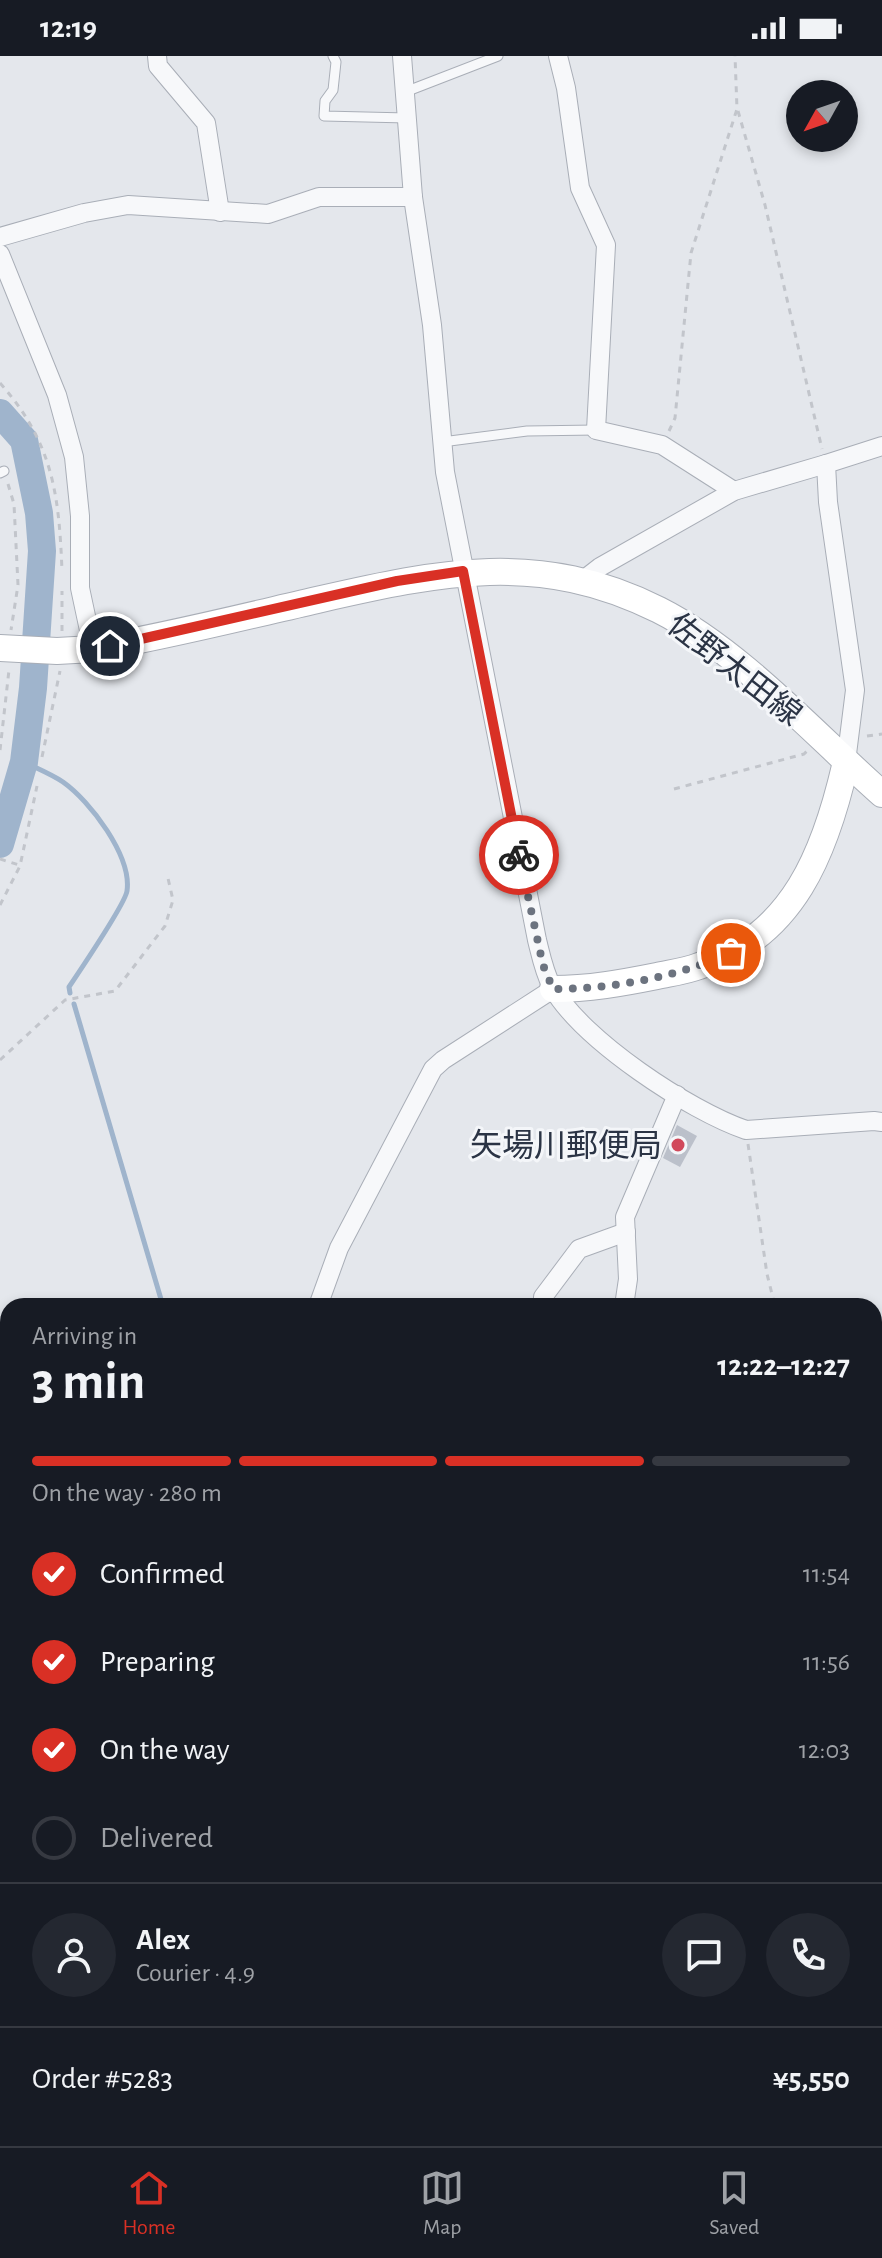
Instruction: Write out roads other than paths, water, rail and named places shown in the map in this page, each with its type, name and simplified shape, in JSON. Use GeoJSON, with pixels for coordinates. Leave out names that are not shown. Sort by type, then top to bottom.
{"type":"FeatureCollection","features":[{"type":"Feature","properties":{"kind":"main road","name":"佐野太田線"},"geometry":{"type":"LineString","coordinates":[[8,649],[93,649],[397,581],[463,571],[524,573],[582,581],[619,592],[660,611],[707,640],[882,794]]}},
{"type":"Feature","properties":{"kind":"main road"},"geometry":{"type":"LineString","coordinates":[[553,989],[612,985],[700,966],[752,940],[790,902],[810,871],[832,815],[846,762]]}},
{"type":"Feature","properties":{"kind":"street"},"geometry":{"type":"LineString","coordinates":[[157,56],[158,66],[206,123],[220,212]]}},
{"type":"Feature","properties":{"kind":"street"},"geometry":{"type":"LineString","coordinates":[[402,56],[413,197],[432,325],[445,472],[537,940],[553,989],[591,1033],[677,1095],[729,1124],[746,1130],[882,1122]]}},
{"type":"Feature","properties":{"kind":"street"},"geometry":{"type":"LineString","coordinates":[[558,56],[566,88],[580,188],[606,245],[596,430],[662,445],[734,491]]}},
{"type":"Feature","properties":{"kind":"street"},"geometry":{"type":"LineString","coordinates":[[0,237],[84,213],[128,205],[268,214],[319,197],[413,197]]}},
{"type":"Feature","properties":{"kind":"street"},"geometry":{"type":"LineString","coordinates":[[0,254],[57,395],[74,457],[80,516],[80,588],[93,649]]}},
{"type":"Feature","properties":{"kind":"street"},"geometry":{"type":"LineString","coordinates":[[582,581],[600,567],[734,491],[882,446]]}},
{"type":"Feature","properties":{"kind":"street"},"geometry":{"type":"LineString","coordinates":[[826,464],[828,502],[855,690],[846,762]]}},
{"type":"Feature","properties":{"kind":"street"},"geometry":{"type":"LineString","coordinates":[[321,1298],[339,1248],[433,1069],[455,1051],[553,989]]}},
{"type":"Feature","properties":{"kind":"street"},"geometry":{"type":"LineString","coordinates":[[625,1298],[628,1279],[625,1217],[677,1095]]}},
{"type":"Feature","properties":{"kind":"street"},"geometry":{"type":"LineString","coordinates":[[543,1298],[579,1249],[626,1232]]}},
{"type":"Feature","properties":{"kind":"lane"},"geometry":{"type":"LineString","coordinates":[[333,56],[336,62],[333,90],[325,101],[324,116],[407,118]]}},
{"type":"Feature","properties":{"kind":"lane"},"geometry":{"type":"LineString","coordinates":[[405,92],[498,56]]}},
{"type":"Feature","properties":{"kind":"lane"},"geometry":{"type":"LineString","coordinates":[[442,442],[527,431],[596,430]]}},
{"type":"Feature","properties":{"kind":"waterway"},"geometry":{"type":"LineString","coordinates":[[0,413],[24,440],[39,513],[42,551],[33,688],[24,762],[0,844]]}},
{"type":"Feature","properties":{"kind":"waterway"},"geometry":{"type":"LineString","coordinates":[[24,762],[63,782],[85,802],[116,846],[127,877],[124,898],[69,987],[70,993]]}},
{"type":"Feature","properties":{"kind":"waterway"},"geometry":{"type":"LineString","coordinates":[[74,1004],[161,1298]]}},
{"type":"Feature","properties":{"kind":"place","name":"矢場川郵便局"},"geometry":{"type":"Point","coordinates":[678,1145]}}]}
